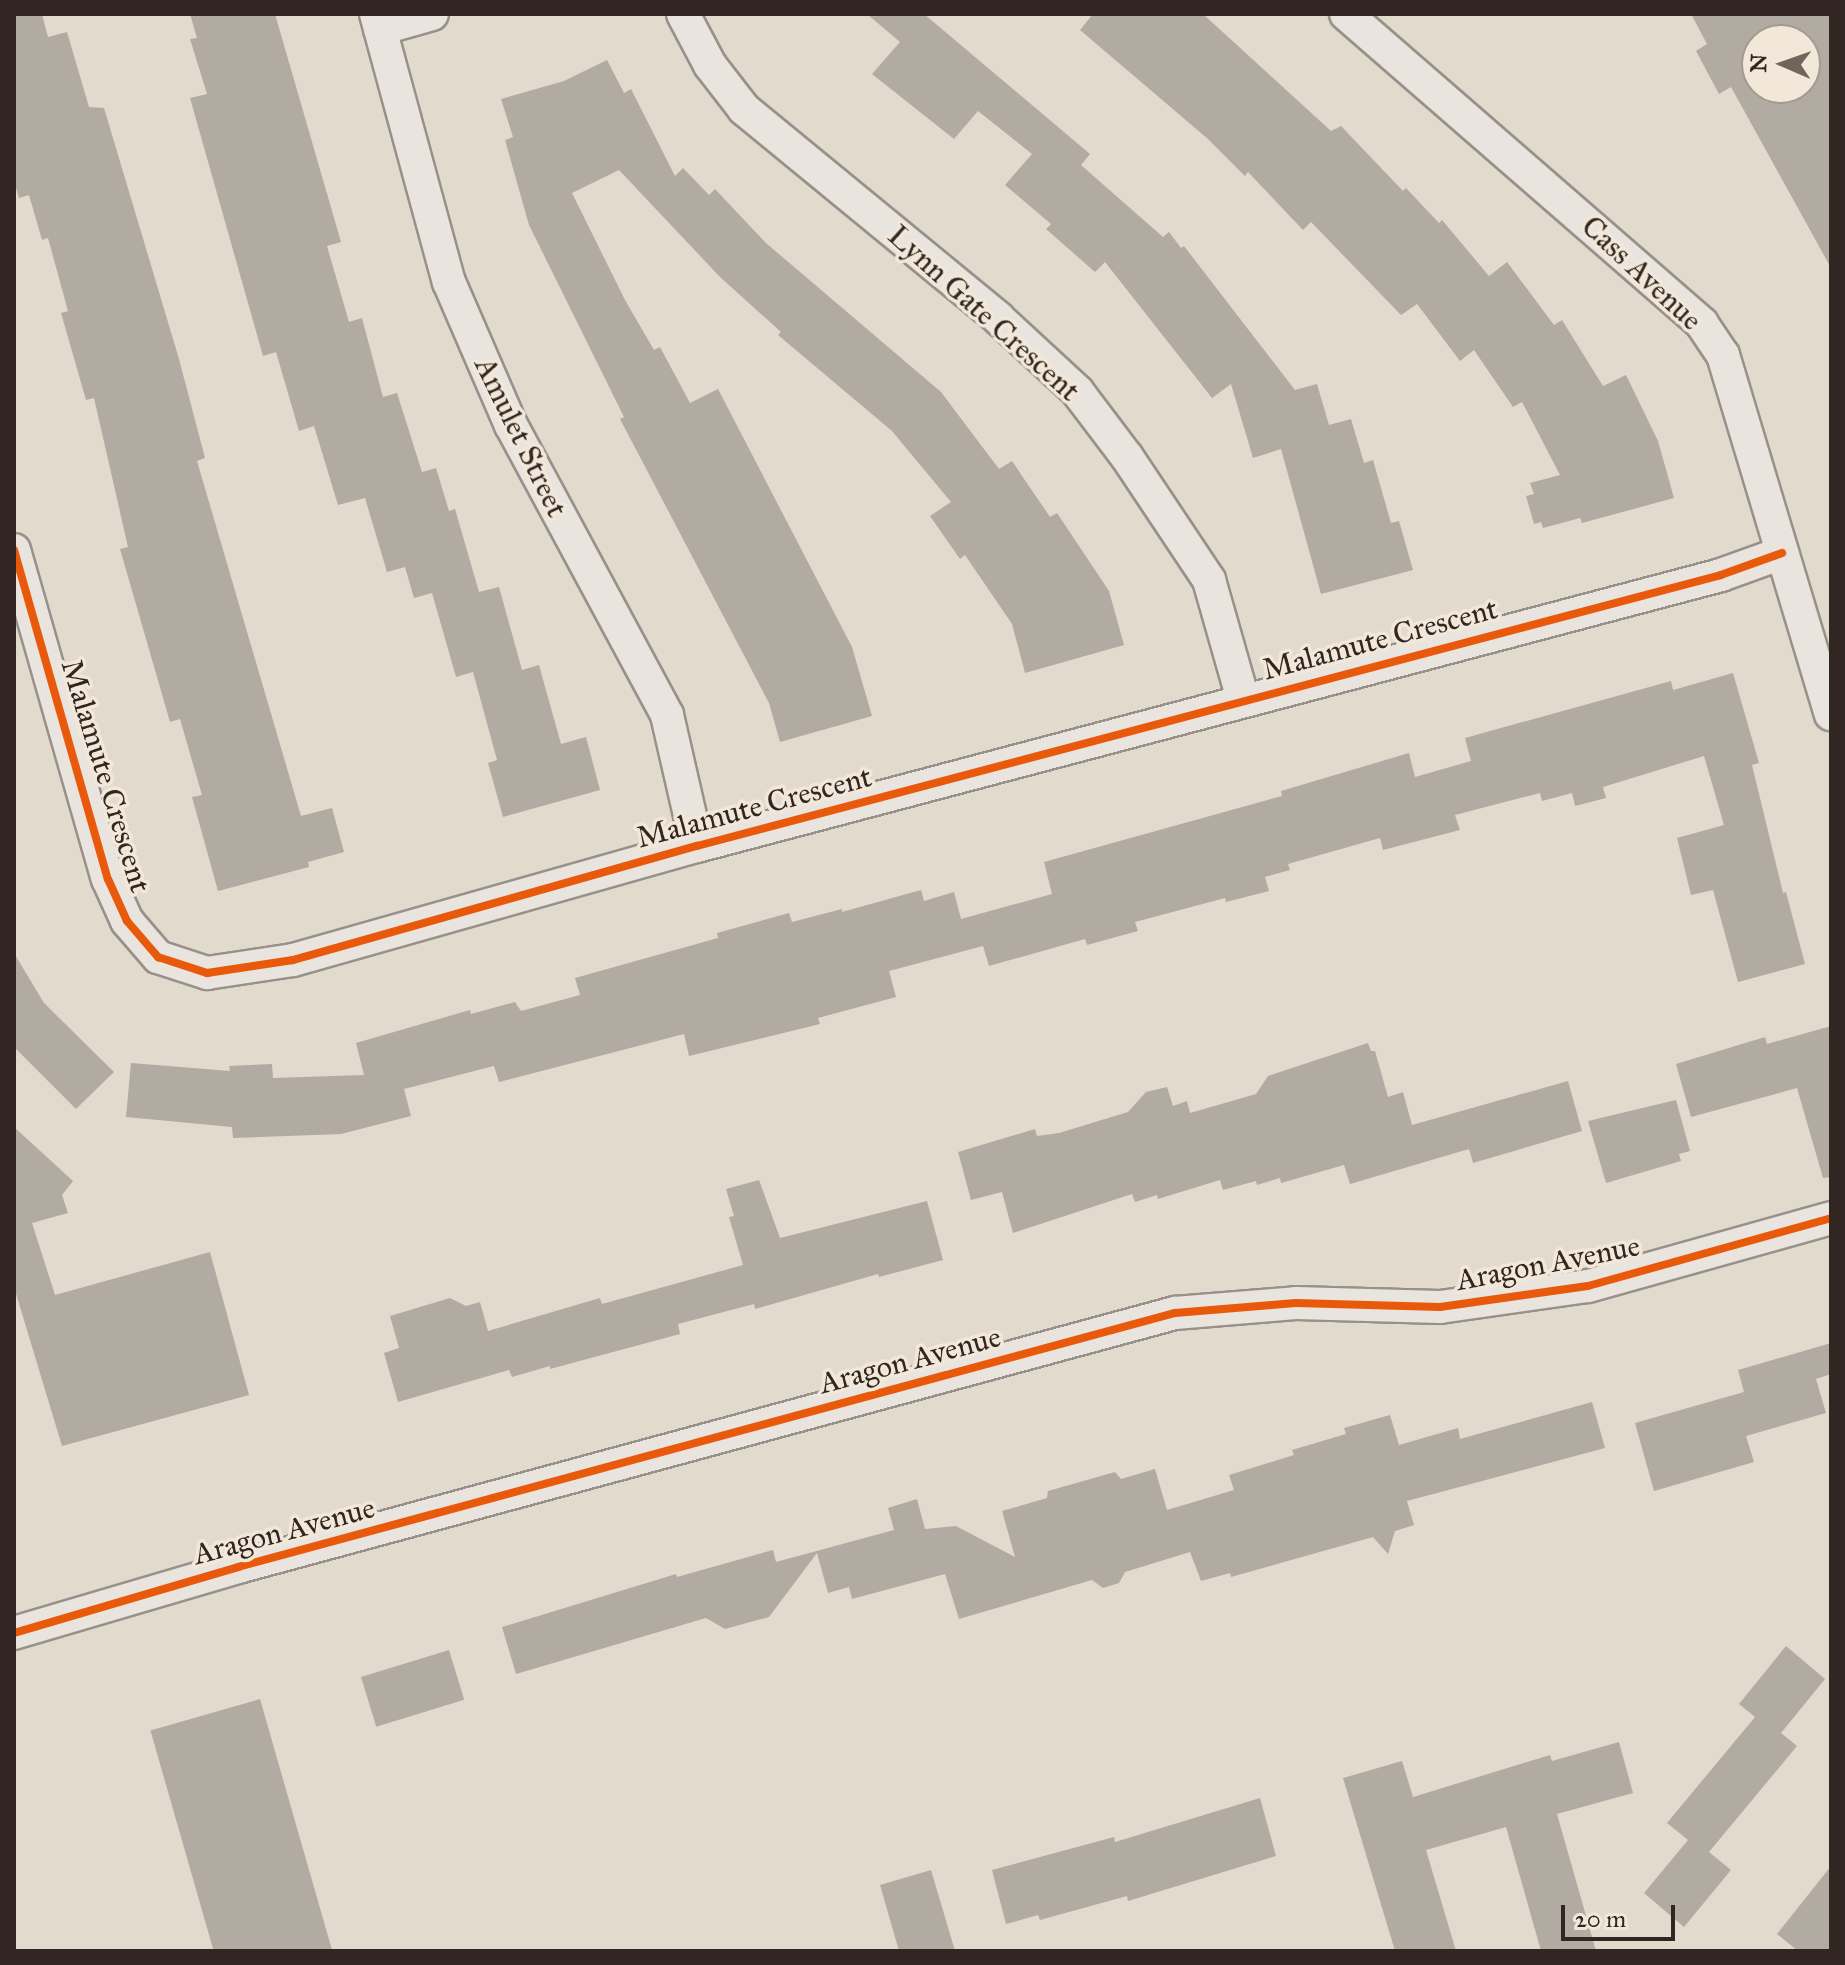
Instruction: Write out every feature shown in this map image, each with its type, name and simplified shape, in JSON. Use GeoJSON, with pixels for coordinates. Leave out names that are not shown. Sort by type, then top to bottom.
{"type":"FeatureCollection","features":[{"type":"Feature","properties":{"kind":"street"},"geometry":{"type":"LineString","coordinates":[[378,22],[432,14]]}},
{"type":"Feature","properties":{"kind":"street","name":"Lynn Gate Crescent"},"geometry":{"type":"LineString","coordinates":[[683,14],[710,65],[744,109],[998,318],[1077,391],[1136,469],[1209,580],[1243,699]]}},
{"type":"Feature","properties":{"kind":"street","name":"Cass Avenue"},"geometry":{"type":"LineString","coordinates":[[1346,14],[1702,324],[1723,355],[1782,553],[1821,637],[1831,714]]}},
{"type":"Feature","properties":{"kind":"street","name":"Amulet Street"},"geometry":{"type":"LineString","coordinates":[[378,22],[449,282],[511,425],[667,715],[697,846]]}},
{"type":"Feature","properties":{"kind":"street","name":"Malamute Crescent"},"geometry":{"type":"LineString","coordinates":[[14,550],[108,879],[127,921],[158,957],[207,973],[293,960],[697,846],[1243,699],[1721,575],[1782,553]]}},
{"type":"Feature","properties":{"kind":"street","name":"Aragon Avenue"},"geometry":{"type":"LineString","coordinates":[[14,1633],[238,1567],[1175,1313],[1296,1303],[1440,1307],[1588,1286],[1831,1218]]}},
{"type":"Feature","properties":{"kind":"building"},"geometry":{"type":"Polygon","coordinates":[[[14,14],[42,14],[48,37],[67,32],[89,107],[104,108],[179,359],[205,458],[197,461],[301,816],[332,808],[344,852],[308,862],[309,867],[218,891],[192,797],[202,795],[180,719],[170,722],[120,549],[128,547],[94,398],[86,400],[61,313],[68,311],[48,238],[42,240],[29,195],[19,198],[14,181],[14,14]]]}},
{"type":"Feature","properties":{"kind":"building"},"geometry":{"type":"Polygon","coordinates":[[[190,14],[275,14],[341,242],[327,246],[349,322],[362,318],[383,397],[397,393],[422,472],[436,468],[449,511],[455,509],[479,592],[499,587],[522,670],[539,665],[561,744],[586,737],[600,790],[503,817],[488,763],[497,760],[473,672],[456,677],[432,593],[414,598],[405,567],[387,572],[365,498],[338,505],[314,426],[299,431],[276,352],[263,356],[190,98],[207,94],[190,39],[197,38],[190,14]]]}},
{"type":"Feature","properties":{"kind":"building"},"geometry":{"type":"Polygon","coordinates":[[[867,14],[924,14],[1090,154],[1081,165],[1163,237],[1169,232],[1181,248],[1184,246],[1295,390],[1317,384],[1329,425],[1351,419],[1364,463],[1373,460],[1391,523],[1399,521],[1413,570],[1321,594],[1281,449],[1253,458],[1231,384],[1212,398],[1105,262],[1095,272],[1046,229],[1051,224],[1005,185],[1032,154],[978,111],[954,139],[872,74],[900,42],[867,14]]]}},
{"type":"Feature","properties":{"kind":"building"},"geometry":{"type":"Polygon","coordinates":[[[1093,14],[1203,14],[1331,131],[1341,126],[1403,191],[1406,188],[1439,223],[1442,220],[1489,276],[1507,262],[1554,325],[1562,320],[1603,386],[1626,375],[1658,441],[1674,498],[1582,523],[1580,518],[1543,528],[1541,522],[1534,524],[1526,496],[1534,494],[1530,483],[1560,475],[1522,402],[1513,407],[1474,350],[1460,361],[1417,304],[1401,315],[1311,222],[1303,230],[1248,172],[1245,176],[1208,139],[1080,30],[1093,14]]]}},
{"type":"Feature","properties":{"kind":"building"},"geometry":{"type":"Polygon","coordinates":[[[1691,14],[1831,14],[1831,268],[1731,87],[1719,94],[1696,51],[1707,44],[1691,14]]]}},
{"type":"Feature","properties":{"kind":"building"},"geometry":{"type":"Polygon","coordinates":[[[607,60],[624,93],[631,89],[675,176],[683,168],[709,195],[715,189],[766,243],[941,392],[999,469],[1012,461],[1050,517],[1057,513],[1109,591],[1124,645],[1025,673],[1012,624],[965,555],[960,559],[930,516],[951,502],[892,431],[778,335],[781,332],[720,277],[619,170],[572,193],[625,300],[654,350],[660,347],[690,403],[718,389],[852,647],[872,716],[780,742],[769,703],[620,419],[624,417],[529,225],[505,140],[513,137],[501,99],[564,81],[607,60]]]}},
{"type":"Feature","properties":{"kind":"building"},"geometry":{"type":"Polygon","coordinates":[[[1733,673],[1759,763],[1752,765],[1783,893],[1786,892],[1805,964],[1738,982],[1713,890],[1691,895],[1677,838],[1724,825],[1704,756],[1603,787],[1606,798],[1575,806],[1572,793],[1542,801],[1540,793],[1455,815],[1460,830],[1383,850],[1380,838],[1288,864],[1290,870],[1265,877],[1269,891],[1226,902],[1225,898],[1135,922],[1138,931],[1087,945],[1085,939],[989,966],[983,946],[889,971],[896,997],[818,1018],[820,1024],[689,1056],[684,1034],[499,1082],[494,1066],[404,1089],[411,1116],[341,1134],[233,1138],[232,1127],[126,1117],[131,1063],[230,1071],[229,1066],[272,1064],[273,1078],[364,1075],[356,1043],[470,1010],[471,1014],[515,1002],[521,1011],[580,995],[575,978],[718,938],[717,933],[789,913],[792,922],[842,909],[842,912],[921,890],[924,901],[954,892],[961,919],[1052,894],[1044,862],[1282,796],[1281,791],[1409,753],[1415,777],[1471,761],[1465,738],[1671,681],[1673,690],[1733,673]]]}},
{"type":"Feature","properties":{"kind":"building"},"geometry":{"type":"Polygon","coordinates":[[[14,953],[44,1003],[114,1072],[76,1109],[14,1047],[14,953]]]}},
{"type":"Feature","properties":{"kind":"building"},"geometry":{"type":"Polygon","coordinates":[[[1831,1026],[1831,1177],[1823,1178],[1797,1088],[1691,1117],[1676,1064],[1765,1037],[1767,1044],[1831,1026]]]}},
{"type":"Feature","properties":{"kind":"building"},"geometry":{"type":"Polygon","coordinates":[[[1368,1043],[1371,1051],[1375,1051],[1388,1097],[1403,1092],[1412,1125],[1568,1081],[1582,1131],[1473,1163],[1469,1149],[1350,1184],[1344,1165],[1281,1183],[1280,1178],[1223,1190],[1220,1180],[1158,1199],[1157,1195],[1135,1202],[1132,1194],[1013,1233],[1002,1192],[971,1200],[958,1152],[1035,1129],[1037,1136],[1059,1133],[1128,1112],[1146,1092],[1167,1087],[1173,1106],[1187,1101],[1190,1113],[1256,1094],[1268,1076],[1368,1043]]]}},
{"type":"Feature","properties":{"kind":"building"},"geometry":{"type":"Polygon","coordinates":[[[1676,1100],[1690,1151],[1679,1154],[1681,1161],[1606,1183],[1588,1121],[1676,1100]]]}},
{"type":"Feature","properties":{"kind":"building"},"geometry":{"type":"Polygon","coordinates":[[[14,1127],[73,1181],[62,1195],[68,1213],[32,1223],[55,1295],[210,1252],[249,1395],[62,1446],[14,1287],[14,1127]]]}},
{"type":"Feature","properties":{"kind":"building"},"geometry":{"type":"Polygon","coordinates":[[[759,1180],[780,1238],[927,1201],[943,1260],[879,1277],[878,1274],[755,1309],[754,1304],[678,1324],[680,1334],[550,1369],[550,1366],[512,1377],[509,1370],[398,1402],[384,1353],[399,1348],[390,1316],[450,1298],[466,1306],[480,1302],[488,1331],[600,1298],[602,1304],[743,1265],[729,1217],[734,1216],[726,1189],[759,1180]]]}},
{"type":"Feature","properties":{"kind":"building"},"geometry":{"type":"Polygon","coordinates":[[[1831,1343],[1831,1374],[1816,1379],[1826,1413],[1746,1436],[1754,1462],[1654,1491],[1635,1423],[1744,1392],[1738,1370],[1831,1343]]]}},
{"type":"Feature","properties":{"kind":"building"},"geometry":{"type":"Polygon","coordinates":[[[1592,1402],[1605,1448],[1407,1501],[1414,1525],[1395,1531],[1388,1554],[1373,1537],[1231,1577],[1230,1573],[1201,1581],[1190,1552],[1125,1572],[1119,1583],[1103,1588],[1092,1580],[959,1619],[945,1574],[852,1599],[849,1587],[828,1593],[817,1553],[769,1617],[725,1629],[706,1618],[516,1674],[502,1627],[676,1574],[677,1577],[773,1550],[776,1562],[894,1530],[888,1508],[917,1499],[925,1529],[956,1526],[1015,1557],[1002,1511],[1047,1498],[1048,1491],[1115,1472],[1121,1479],[1155,1469],[1167,1510],[1234,1490],[1229,1475],[1294,1455],[1292,1450],[1346,1434],[1344,1428],[1390,1415],[1399,1445],[1458,1428],[1460,1439],[1592,1402]]]}},
{"type":"Feature","properties":{"kind":"building"},"geometry":{"type":"Polygon","coordinates":[[[1786,1646],[1825,1679],[1781,1733],[1797,1746],[1709,1852],[1731,1870],[1684,1927],[1644,1893],[1688,1840],[1667,1823],[1755,1717],[1739,1704],[1786,1646]]]}},
{"type":"Feature","properties":{"kind":"building"},"geometry":{"type":"Polygon","coordinates":[[[449,1650],[464,1700],[376,1727],[361,1677],[449,1650]]]}},
{"type":"Feature","properties":{"kind":"building"},"geometry":{"type":"Polygon","coordinates":[[[260,1699],[332,1951],[214,1951],[150,1730],[260,1699]]]}},
{"type":"Feature","properties":{"kind":"building"},"geometry":{"type":"Polygon","coordinates":[[[1619,1742],[1633,1793],[1557,1814],[1596,1951],[1541,1951],[1506,1827],[1426,1850],[1456,1951],[1395,1951],[1343,1778],[1402,1761],[1413,1797],[1550,1755],[1552,1761],[1619,1742]]]}},
{"type":"Feature","properties":{"kind":"building"},"geometry":{"type":"Polygon","coordinates":[[[1260,1798],[1276,1856],[1128,1901],[1127,1896],[1040,1920],[1038,1915],[1006,1924],[992,1870],[1114,1837],[1115,1842],[1260,1798]]]}},
{"type":"Feature","properties":{"kind":"building"},"geometry":{"type":"Polygon","coordinates":[[[1831,1866],[1831,1951],[1798,1951],[1777,1934],[1831,1866]]]}},
{"type":"Feature","properties":{"kind":"building"},"geometry":{"type":"Polygon","coordinates":[[[931,1870],[955,1951],[899,1951],[880,1885],[931,1870]]]}},
{"type":"Feature","properties":{"kind":"cycle path"},"geometry":{"type":"LineString","coordinates":[[14,550],[108,879],[127,921],[158,957],[207,973],[293,960],[697,846],[1721,575],[1782,553]]}},
{"type":"Feature","properties":{"kind":"cycle path"},"geometry":{"type":"LineString","coordinates":[[14,1633],[238,1567],[1175,1313],[1296,1303],[1440,1307],[1588,1286],[1831,1218]]}}]}
